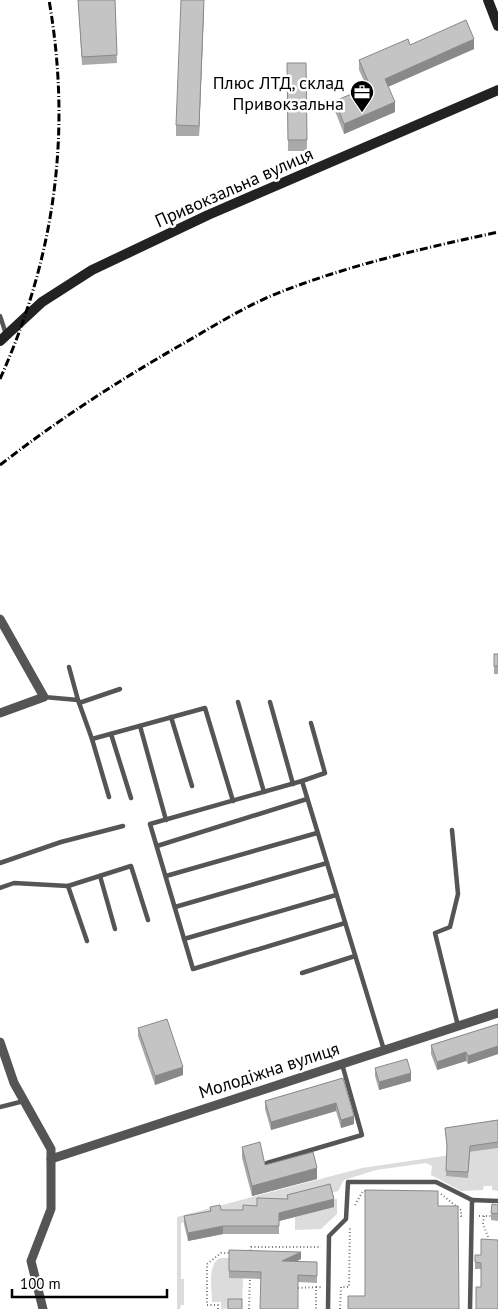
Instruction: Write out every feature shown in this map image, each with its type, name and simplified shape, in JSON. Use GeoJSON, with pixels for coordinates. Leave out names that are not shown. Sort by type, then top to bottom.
{"type":"FeatureCollection","features":[{"type":"Feature","properties":{"kind":"main road"},"geometry":{"type":"LineString","coordinates":[[488,0],[498,26]]}},
{"type":"Feature","properties":{"kind":"main road","name":"Привокзальна вулиця"},"geometry":{"type":"LineString","coordinates":[[3,338],[42,302],[92,270],[208,215],[498,90]]}},
{"type":"Feature","properties":{"kind":"street"},"geometry":{"type":"LineString","coordinates":[[0,619],[44,697],[0,714]]}},
{"type":"Feature","properties":{"kind":"street","name":"Молодіжна вулиця"},"geometry":{"type":"LineString","coordinates":[[51,1159],[498,1014]]}},
{"type":"Feature","properties":{"kind":"street"},"geometry":{"type":"LineString","coordinates":[[0,1042],[14,1083],[51,1148],[51,1209],[31,1262],[43,1309]]}},
{"type":"Feature","properties":{"kind":"lane"},"geometry":{"type":"LineString","coordinates":[[0,316],[3,338]]}},
{"type":"Feature","properties":{"kind":"lane"},"geometry":{"type":"LineString","coordinates":[[69,667],[78,702],[92,739],[109,797]]}},
{"type":"Feature","properties":{"kind":"lane"},"geometry":{"type":"LineString","coordinates":[[44,697],[78,702],[120,689]]}},
{"type":"Feature","properties":{"kind":"lane"},"geometry":{"type":"LineString","coordinates":[[238,702],[264,792]]}},
{"type":"Feature","properties":{"kind":"lane"},"geometry":{"type":"LineString","coordinates":[[270,702],[293,784]]}},
{"type":"Feature","properties":{"kind":"lane"},"geometry":{"type":"LineString","coordinates":[[92,739],[205,708],[233,800]]}},
{"type":"Feature","properties":{"kind":"lane"},"geometry":{"type":"LineString","coordinates":[[171,717],[192,786]]}},
{"type":"Feature","properties":{"kind":"lane"},"geometry":{"type":"LineString","coordinates":[[311,723],[325,773],[293,784],[150,824],[193,969],[345,923]]}},
{"type":"Feature","properties":{"kind":"lane"},"geometry":{"type":"LineString","coordinates":[[140,726],[166,820]]}},
{"type":"Feature","properties":{"kind":"lane"},"geometry":{"type":"LineString","coordinates":[[111,734],[130,798]]}},
{"type":"Feature","properties":{"kind":"lane"},"geometry":{"type":"LineString","coordinates":[[302,781],[384,1050]]}},
{"type":"Feature","properties":{"kind":"lane"},"geometry":{"type":"LineString","coordinates":[[157,846],[307,799]]}},
{"type":"Feature","properties":{"kind":"lane"},"geometry":{"type":"LineString","coordinates":[[0,863],[61,842],[123,826]]}},
{"type":"Feature","properties":{"kind":"lane"},"geometry":{"type":"LineString","coordinates":[[452,830],[458,894],[450,927],[435,933],[458,1027]]}},
{"type":"Feature","properties":{"kind":"lane"},"geometry":{"type":"LineString","coordinates":[[166,876],[317,833]]}},
{"type":"Feature","properties":{"kind":"lane"},"geometry":{"type":"LineString","coordinates":[[175,907],[326,863]]}},
{"type":"Feature","properties":{"kind":"lane"},"geometry":{"type":"LineString","coordinates":[[0,888],[14,883],[68,886],[131,866],[148,920]]}},
{"type":"Feature","properties":{"kind":"lane"},"geometry":{"type":"LineString","coordinates":[[100,876],[115,929]]}},
{"type":"Feature","properties":{"kind":"lane"},"geometry":{"type":"LineString","coordinates":[[68,886],[87,941]]}},
{"type":"Feature","properties":{"kind":"lane"},"geometry":{"type":"LineString","coordinates":[[184,939],[336,895]]}},
{"type":"Feature","properties":{"kind":"lane"},"geometry":{"type":"LineString","coordinates":[[302,973],[355,956]]}},
{"type":"Feature","properties":{"kind":"lane"},"geometry":{"type":"LineString","coordinates":[[267,1163],[362,1135],[342,1064]]}},
{"type":"Feature","properties":{"kind":"lane"},"geometry":{"type":"LineString","coordinates":[[0,1107],[24,1101]]}},
{"type":"Feature","properties":{"kind":"lane"},"geometry":{"type":"LineString","coordinates":[[328,1309],[328,1236],[346,1219],[348,1182],[436,1182],[472,1200],[498,1201]]}},
{"type":"Feature","properties":{"kind":"lane"},"geometry":{"type":"LineString","coordinates":[[470,1309],[472,1200]]}},
{"type":"Feature","properties":{"kind":"path"},"geometry":{"type":"LineString","coordinates":[[354,1206],[363,1191],[373,1191]]}},
{"type":"Feature","properties":{"kind":"path"},"geometry":{"type":"LineString","coordinates":[[438,1191],[461,1210],[461,1216],[492,1216]]}},
{"type":"Feature","properties":{"kind":"path"},"geometry":{"type":"LineString","coordinates":[[484,1216],[483,1224],[492,1246]]}},
{"type":"Feature","properties":{"kind":"path"},"geometry":{"type":"LineString","coordinates":[[340,1309],[341,1287],[349,1287],[350,1222]]}},
{"type":"Feature","properties":{"kind":"path"},"geometry":{"type":"LineString","coordinates":[[244,1253],[250,1247],[321,1247]]}},
{"type":"Feature","properties":{"kind":"path"},"geometry":{"type":"LineString","coordinates":[[250,1249],[250,1258]]}},
{"type":"Feature","properties":{"kind":"path"},"geometry":{"type":"LineString","coordinates":[[218,1309],[218,1305],[207,1305],[207,1264],[221,1253],[237,1253]]}},
{"type":"Feature","properties":{"kind":"path"},"geometry":{"type":"LineString","coordinates":[[249,1309],[250,1275]]}},
{"type":"Feature","properties":{"kind":"path"},"geometry":{"type":"LineString","coordinates":[[316,1287],[316,1309]]}},
{"type":"Feature","properties":{"kind":"path"},"geometry":{"type":"LineString","coordinates":[[298,1288],[320,1287]]}},
{"type":"Feature","properties":{"kind":"shaded area"},"geometry":{"type":"Polygon","coordinates":[[[498,1148],[498,1191],[492,1190],[492,1186],[484,1186],[483,1190],[461,1191],[431,1175],[432,1166],[426,1163],[376,1170],[344,1180],[338,1191],[330,1193],[181,1223],[181,1279],[184,1279],[184,1305],[177,1309],[177,1217],[362,1168],[498,1148]]]}},
{"type":"Feature","properties":{"kind":"shaded area"},"geometry":{"type":"Polygon","coordinates":[[[337,1199],[337,1214],[321,1229],[295,1230],[295,1217],[333,1207],[332,1200],[337,1199]]]}},
{"type":"Feature","properties":{"kind":"shaded area"},"geometry":{"type":"Polygon","coordinates":[[[220,1258],[229,1258],[243,1278],[242,1307],[221,1309],[221,1302],[212,1302],[212,1271],[216,1261],[220,1258]]]}},
{"type":"Feature","properties":{"kind":"building"},"geometry":{"type":"Polygon","coordinates":[[[78,0],[115,0],[117,55],[82,57],[78,0]]]}},
{"type":"Feature","properties":{"kind":"building"},"geometry":{"type":"Polygon","coordinates":[[[181,0],[204,0],[199,126],[176,125],[181,0]]]}},
{"type":"Feature","properties":{"kind":"building"},"geometry":{"type":"Polygon","coordinates":[[[466,20],[474,39],[385,79],[395,102],[344,124],[335,101],[370,86],[359,60],[408,39],[410,45],[466,20]]]}},
{"type":"Feature","properties":{"kind":"building"},"geometry":{"type":"Polygon","coordinates":[[[287,63],[306,63],[307,140],[288,140],[287,63]]]}},
{"type":"Feature","properties":{"kind":"building"},"geometry":{"type":"Polygon","coordinates":[[[494,654],[498,654],[498,666],[494,666],[494,654]]]}},
{"type":"Feature","properties":{"kind":"building"},"geometry":{"type":"Polygon","coordinates":[[[167,1019],[183,1067],[155,1076],[138,1028],[167,1019]]]}},
{"type":"Feature","properties":{"kind":"building"},"geometry":{"type":"Polygon","coordinates":[[[498,1024],[498,1046],[468,1056],[466,1052],[437,1062],[431,1045],[498,1024]]]}},
{"type":"Feature","properties":{"kind":"building"},"geometry":{"type":"Polygon","coordinates":[[[407,1059],[411,1073],[379,1082],[375,1068],[407,1059]]]}},
{"type":"Feature","properties":{"kind":"building"},"geometry":{"type":"Polygon","coordinates":[[[343,1078],[354,1116],[341,1120],[336,1103],[271,1122],[265,1101],[343,1078]]]}},
{"type":"Feature","properties":{"kind":"building"},"geometry":{"type":"Polygon","coordinates":[[[498,1120],[498,1142],[470,1146],[468,1172],[446,1171],[447,1145],[445,1128],[498,1120]]]}},
{"type":"Feature","properties":{"kind":"building"},"geometry":{"type":"Polygon","coordinates":[[[260,1142],[265,1165],[313,1152],[317,1168],[252,1186],[242,1147],[260,1142]]]}},
{"type":"Feature","properties":{"kind":"building"},"geometry":{"type":"Polygon","coordinates":[[[330,1184],[334,1199],[279,1213],[279,1226],[223,1226],[188,1233],[184,1216],[211,1211],[210,1207],[220,1205],[221,1210],[243,1210],[243,1205],[257,1206],[257,1198],[288,1199],[287,1195],[330,1184]]]}},
{"type":"Feature","properties":{"kind":"building"},"geometry":{"type":"Polygon","coordinates":[[[365,1190],[438,1191],[438,1206],[458,1206],[459,1309],[348,1309],[348,1296],[365,1296],[365,1190]]]}},
{"type":"Feature","properties":{"kind":"building"},"geometry":{"type":"Polygon","coordinates":[[[492,1204],[498,1205],[498,1214],[491,1213],[492,1204]]]}},
{"type":"Feature","properties":{"kind":"building"},"geometry":{"type":"Polygon","coordinates":[[[481,1239],[498,1240],[498,1309],[476,1309],[476,1287],[481,1287],[481,1263],[475,1262],[475,1255],[481,1255],[481,1239]]]}},
{"type":"Feature","properties":{"kind":"building"},"geometry":{"type":"Polygon","coordinates":[[[229,1250],[301,1252],[282,1261],[317,1262],[317,1276],[298,1275],[298,1309],[260,1309],[261,1272],[229,1271],[229,1250]]]}},
{"type":"Feature","properties":{"kind":"building"},"geometry":{"type":"Polygon","coordinates":[[[228,1299],[242,1299],[242,1309],[228,1309],[228,1299]]]}},
{"type":"Feature","properties":{"kind":"railway"},"geometry":{"type":"LineString","coordinates":[[0,379],[19,333],[34,287],[46,240],[54,193],[58,146],[59,98],[56,49],[49,0]]}},
{"type":"Feature","properties":{"kind":"railway"},"geometry":{"type":"LineString","coordinates":[[0,465],[114,385],[221,321],[258,302],[309,281],[363,265],[498,232]]}},
{"type":"Feature","properties":{"kind":"place","name":"Плюс ЛТД, склад Привокзальна"},"geometry":{"type":"Point","coordinates":[362,113]}}]}
